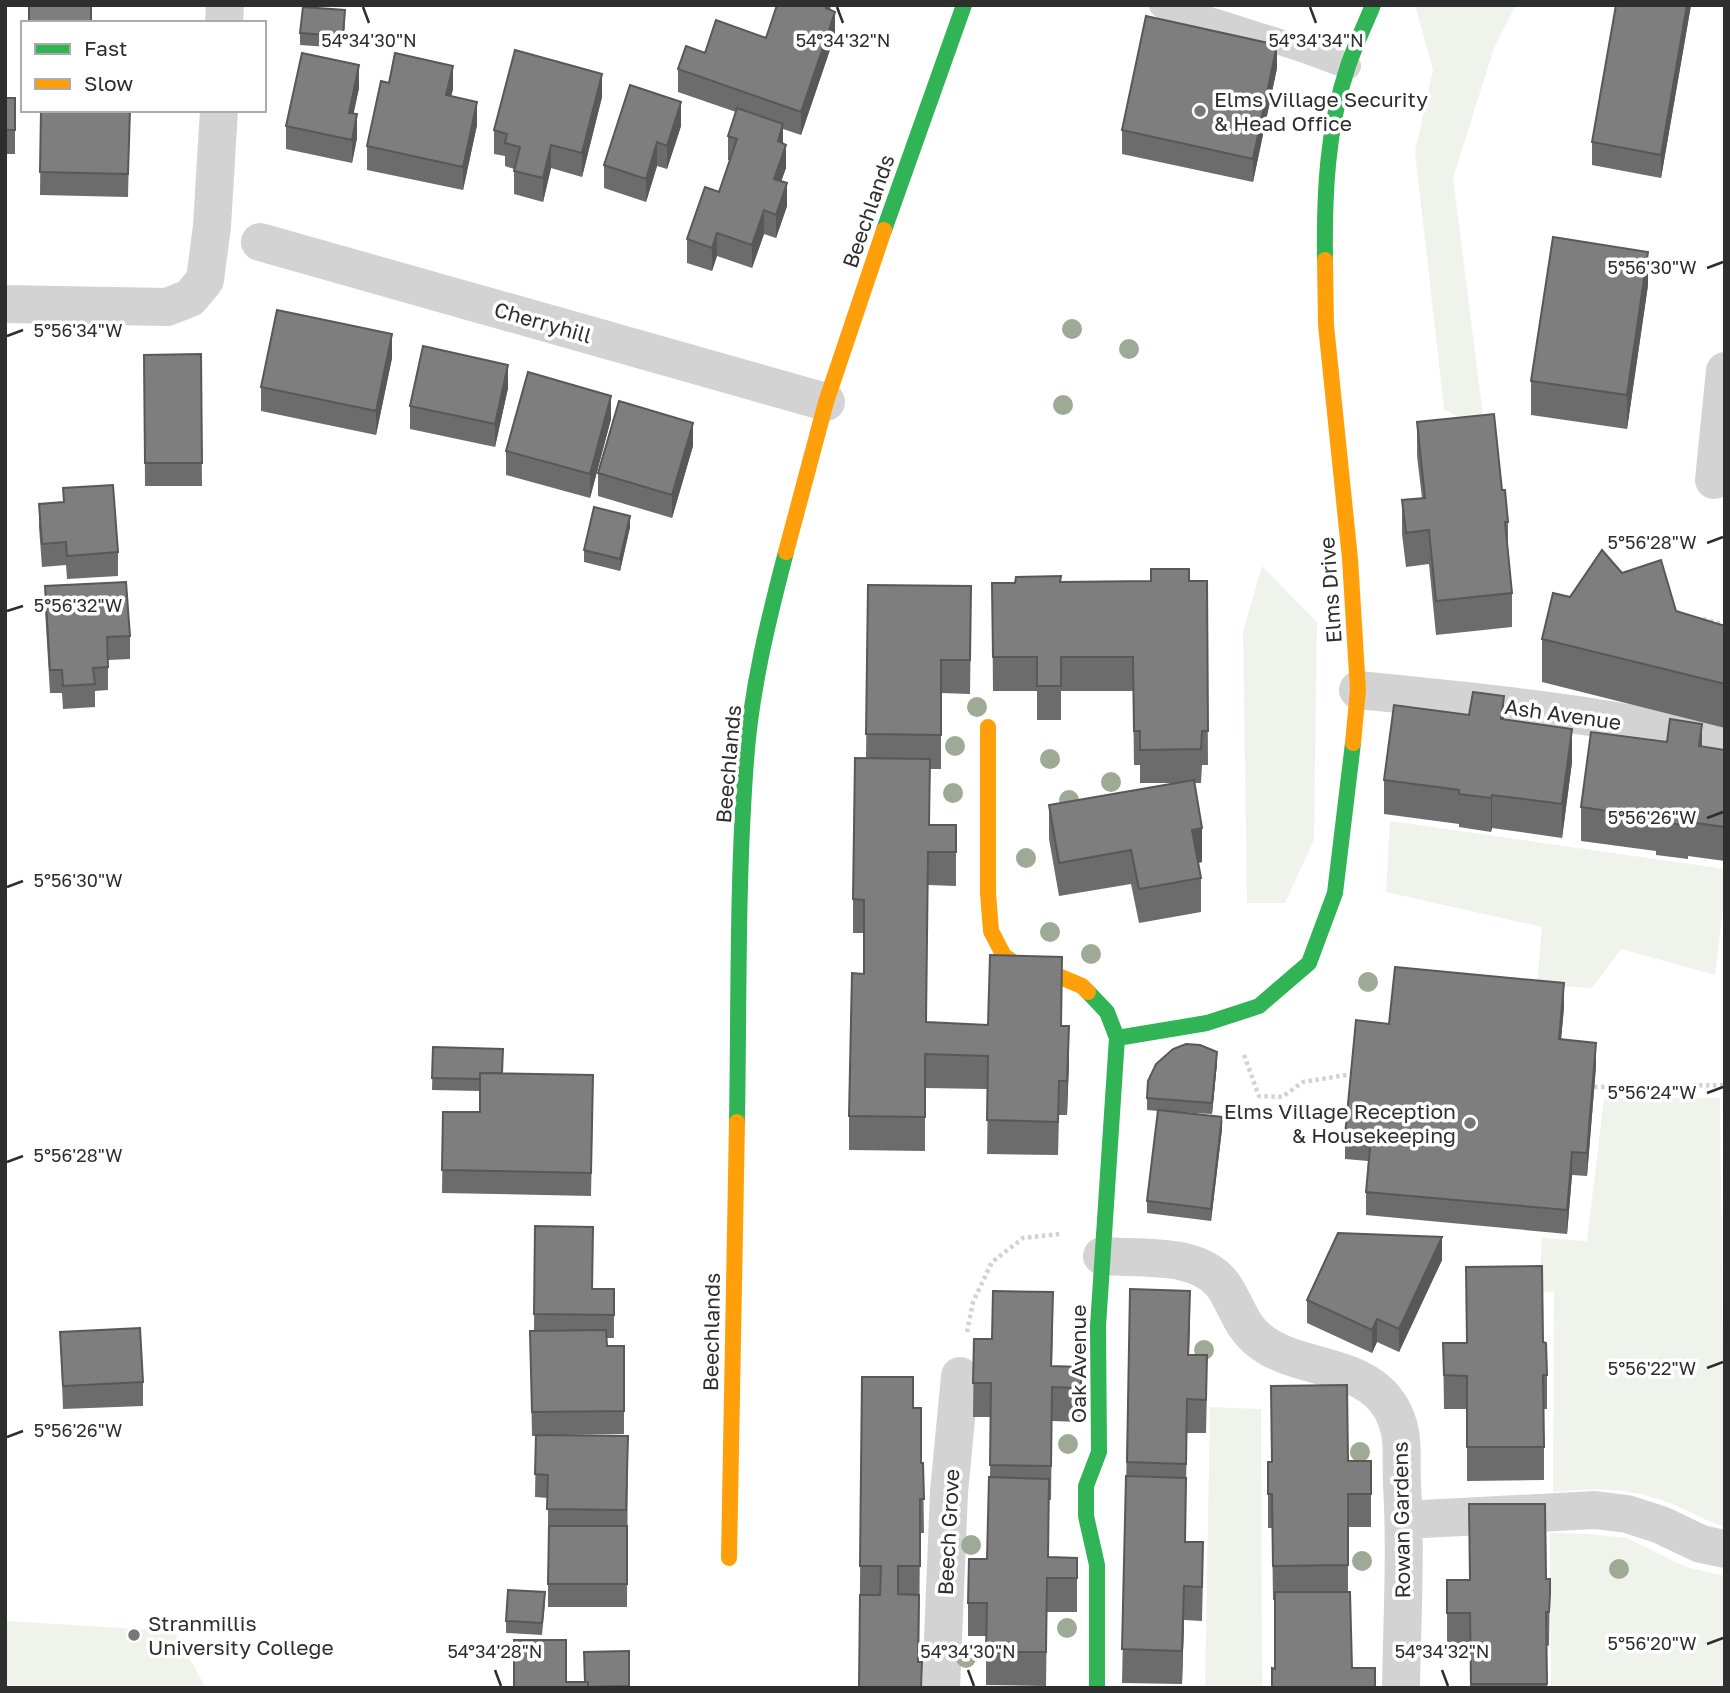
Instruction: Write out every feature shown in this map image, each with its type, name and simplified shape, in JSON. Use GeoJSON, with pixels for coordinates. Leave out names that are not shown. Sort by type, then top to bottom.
{"type":"FeatureCollection","features":[{"type":"Feature","properties":{"kind":"street","name":"Beechlands"},"geometry":{"type":"LineString","coordinates":[[729,1558],[741,869],[746,759],[763,640],[826,402],[964,5]]}},
{"type":"Feature","properties":{"kind":"street","name":"Elms Drive"},"geometry":{"type":"LineString","coordinates":[[1117,1038],[1207,1023],[1259,1006],[1309,962],[1335,893],[1347,806],[1358,690],[1350,559],[1326,326],[1324,207],[1333,125],[1348,66],[1373,5]]}},
{"type":"Feature","properties":{"kind":"street"},"geometry":{"type":"LineString","coordinates":[[5,304],[167,307],[190,298],[205,280],[212,226],[219,112]]}},
{"type":"Feature","properties":{"kind":"street","name":"Cherryhill"},"geometry":{"type":"LineString","coordinates":[[260,242],[826,402]]}},
{"type":"Feature","properties":{"kind":"street"},"geometry":{"type":"LineString","coordinates":[[1714,480],[1725,371]]}},
{"type":"Feature","properties":{"kind":"street","name":"Ash Avenue"},"geometry":{"type":"LineString","coordinates":[[1358,690],[1452,699],[1708,732]]}},
{"type":"Feature","properties":{"kind":"street"},"geometry":{"type":"LineString","coordinates":[[988,727],[988,893],[991,931],[1004,956],[1022,968],[1051,974],[1082,986],[1107,1012],[1117,1038]]}},
{"type":"Feature","properties":{"kind":"street","name":"Oak Avenue"},"geometry":{"type":"LineString","coordinates":[[1097,1688],[1097,1565],[1086,1516],[1086,1486],[1099,1452],[1098,1326],[1117,1038]]}},
{"type":"Feature","properties":{"kind":"street","name":"Rowan Gardens"},"geometry":{"type":"LineString","coordinates":[[1102,1243],[1198,1266],[1212,1272],[1225,1287],[1245,1326],[1258,1340],[1271,1349],[1353,1377],[1376,1390],[1391,1407],[1400,1431],[1404,1520],[1401,1688]]}},
{"type":"Feature","properties":{"kind":"street","name":"Beech Grove"},"geometry":{"type":"LineString","coordinates":[[941,1688],[949,1492],[960,1376]]}},
{"type":"Feature","properties":{"kind":"street"},"geometry":{"type":"LineString","coordinates":[[1404,1520],[1595,1510],[1627,1514],[1661,1525],[1701,1544],[1725,1549]]}},
{"type":"Feature","properties":{"kind":"lane"},"geometry":{"type":"LineString","coordinates":[[1162,5],[1302,48],[1348,66]]}},
{"type":"Feature","properties":{"kind":"path"},"geometry":{"type":"LineString","coordinates":[[1703,619],[1725,625]]}},
{"type":"Feature","properties":{"kind":"path"},"geometry":{"type":"LineString","coordinates":[[1231,1014],[1259,1096],[1282,1097],[1303,1082],[1352,1074]]}},
{"type":"Feature","properties":{"kind":"path"},"geometry":{"type":"LineString","coordinates":[[1594,1087],[1725,1085]]}},
{"type":"Feature","properties":{"kind":"path"},"geometry":{"type":"LineString","coordinates":[[960,1376],[973,1303],[992,1262],[1023,1237],[1102,1243]]}},
{"type":"Feature","properties":{"kind":"shaded area"},"geometry":{"type":"Polygon","coordinates":[[[1415,5],[1516,5],[1494,48],[1453,178],[1485,432],[1444,409],[1415,152],[1433,70],[1415,5]]]}},
{"type":"Feature","properties":{"kind":"shaded area"},"geometry":{"type":"Polygon","coordinates":[[[1262,566],[1317,622],[1314,840],[1285,903],[1247,903],[1243,632],[1262,566]]]}},
{"type":"Feature","properties":{"kind":"shaded area"},"geometry":{"type":"Polygon","coordinates":[[[1390,821],[1725,869],[1725,893],[1715,975],[1621,949],[1592,988],[1537,985],[1542,927],[1386,892],[1390,821]]]}},
{"type":"Feature","properties":{"kind":"shaded area"},"geometry":{"type":"Polygon","coordinates":[[[1604,1098],[1720,1098],[1725,1527],[1670,1503],[1626,1491],[1553,1492],[1554,1291],[1539,1293],[1542,1238],[1587,1241],[1604,1098]]]}},
{"type":"Feature","properties":{"kind":"shaded area"},"geometry":{"type":"Polygon","coordinates":[[[1210,1407],[1261,1409],[1262,1688],[1205,1688],[1210,1407]]]}},
{"type":"Feature","properties":{"kind":"shaded area"},"geometry":{"type":"Polygon","coordinates":[[[1550,1533],[1627,1538],[1686,1567],[1725,1576],[1725,1688],[1551,1688],[1550,1533]]]}},
{"type":"Feature","properties":{"kind":"shaded area"},"geometry":{"type":"Polygon","coordinates":[[[5,1621],[174,1631],[206,1688],[5,1688],[5,1621]]]}},
{"type":"Feature","properties":{"kind":"building"},"geometry":{"type":"Polygon","coordinates":[[[29,5],[91,5],[91,21],[29,21],[29,5]]]}},
{"type":"Feature","properties":{"kind":"building"},"geometry":{"type":"Polygon","coordinates":[[[777,5],[826,5],[826,8],[835,12],[801,112],[678,69],[686,46],[705,53],[716,20],[766,38],[777,5]]]}},
{"type":"Feature","properties":{"kind":"building"},"geometry":{"type":"Polygon","coordinates":[[[1616,5],[1687,5],[1661,155],[1592,142],[1616,5]]]}},
{"type":"Feature","properties":{"kind":"building"},"geometry":{"type":"Polygon","coordinates":[[[303,7],[345,10],[343,36],[300,33],[303,7]]]}},
{"type":"Feature","properties":{"kind":"building","name":"Elms Village Security & Head Office"},"geometry":{"type":"Polygon","coordinates":[[[1146,16],[1277,45],[1253,159],[1122,130],[1146,16]]]}},
{"type":"Feature","properties":{"kind":"building"},"geometry":{"type":"Polygon","coordinates":[[[515,50],[602,74],[582,153],[551,145],[543,178],[514,171],[520,147],[505,143],[507,134],[494,130],[515,50]]]}},
{"type":"Feature","properties":{"kind":"building"},"geometry":{"type":"Polygon","coordinates":[[[302,53],[359,65],[349,113],[357,114],[352,140],[286,126],[302,53]]]}},
{"type":"Feature","properties":{"kind":"building"},"geometry":{"type":"Polygon","coordinates":[[[395,53],[453,66],[446,95],[477,102],[463,167],[367,146],[381,81],[389,83],[395,53]]]}},
{"type":"Feature","properties":{"kind":"building"},"geometry":{"type":"Polygon","coordinates":[[[630,85],[681,102],[667,146],[657,142],[646,179],[604,165],[630,85]]]}},
{"type":"Feature","properties":{"kind":"building"},"geometry":{"type":"Polygon","coordinates":[[[5,98],[15,98],[15,130],[5,130],[5,98]]]}},
{"type":"Feature","properties":{"kind":"building"},"geometry":{"type":"Polygon","coordinates":[[[737,108],[783,124],[778,141],[786,145],[774,179],[787,183],[776,215],[764,210],[752,245],[717,233],[712,248],[687,239],[705,187],[719,192],[737,139],[728,136],[737,108]]]}},
{"type":"Feature","properties":{"kind":"building"},"geometry":{"type":"Polygon","coordinates":[[[41,112],[130,112],[128,174],[40,172],[41,112]]]}},
{"type":"Feature","properties":{"kind":"building"},"geometry":{"type":"Polygon","coordinates":[[[1553,237],[1648,252],[1627,395],[1531,381],[1553,237]]]}},
{"type":"Feature","properties":{"kind":"building"},"geometry":{"type":"Polygon","coordinates":[[[277,310],[392,334],[376,411],[261,387],[277,310]]]}},
{"type":"Feature","properties":{"kind":"building"},"geometry":{"type":"Polygon","coordinates":[[[423,346],[508,365],[495,424],[410,406],[423,346]]]}},
{"type":"Feature","properties":{"kind":"building"},"geometry":{"type":"Polygon","coordinates":[[[201,354],[202,463],[145,463],[144,355],[201,354]]]}},
{"type":"Feature","properties":{"kind":"building"},"geometry":{"type":"Polygon","coordinates":[[[528,372],[611,396],[590,474],[506,451],[528,372]]]}},
{"type":"Feature","properties":{"kind":"building"},"geometry":{"type":"Polygon","coordinates":[[[619,401],[693,423],[672,495],[598,473],[619,401]]]}},
{"type":"Feature","properties":{"kind":"building"},"geometry":{"type":"Polygon","coordinates":[[[1494,414],[1502,490],[1505,490],[1508,522],[1505,522],[1512,593],[1436,601],[1429,530],[1406,533],[1402,500],[1425,498],[1417,422],[1494,414]]]}},
{"type":"Feature","properties":{"kind":"building"},"geometry":{"type":"Polygon","coordinates":[[[113,485],[118,552],[67,556],[66,542],[42,544],[39,504],[64,502],[63,488],[113,485]]]}},
{"type":"Feature","properties":{"kind":"building"},"geometry":{"type":"Polygon","coordinates":[[[594,507],[630,516],[620,559],[584,550],[594,507]]]}},
{"type":"Feature","properties":{"kind":"building"},"geometry":{"type":"Polygon","coordinates":[[[1602,550],[1622,573],[1661,560],[1676,611],[1725,626],[1725,684],[1542,639],[1553,593],[1570,597],[1602,550]]]}},
{"type":"Feature","properties":{"kind":"building"},"geometry":{"type":"Polygon","coordinates":[[[1151,569],[1189,569],[1189,581],[1207,581],[1208,731],[1202,731],[1201,749],[1140,750],[1140,731],[1134,731],[1133,657],[1061,657],[1061,686],[1037,686],[1037,657],[993,657],[992,583],[1015,583],[1016,577],[1061,576],[1060,582],[1151,581],[1151,569]]]}},
{"type":"Feature","properties":{"kind":"building"},"geometry":{"type":"Polygon","coordinates":[[[126,582],[130,636],[107,637],[108,667],[93,668],[95,684],[63,686],[62,670],[50,670],[45,586],[126,582]]]}},
{"type":"Feature","properties":{"kind":"building"},"geometry":{"type":"Polygon","coordinates":[[[868,585],[971,586],[970,660],[941,660],[941,735],[866,734],[868,585]]]}},
{"type":"Feature","properties":{"kind":"building"},"geometry":{"type":"Polygon","coordinates":[[[1473,692],[1504,696],[1501,719],[1572,729],[1562,804],[1492,795],[1491,798],[1459,794],[1459,790],[1384,780],[1394,705],[1469,715],[1473,692]]]}},
{"type":"Feature","properties":{"kind":"building"},"geometry":{"type":"Polygon","coordinates":[[[1670,719],[1702,724],[1699,746],[1725,750],[1725,827],[1688,822],[1688,826],[1656,821],[1657,818],[1581,807],[1591,732],[1667,742],[1670,719]]]}},
{"type":"Feature","properties":{"kind":"building"},"geometry":{"type":"Polygon","coordinates":[[[855,758],[930,759],[929,825],[956,825],[956,852],[928,852],[926,1022],[988,1025],[990,955],[1062,957],[1061,1026],[1069,1026],[1067,1081],[1059,1081],[1058,1122],[987,1120],[988,1056],[925,1054],[925,1117],[849,1116],[852,973],[864,974],[864,900],[853,899],[855,758]]]}},
{"type":"Feature","properties":{"kind":"building"},"geometry":{"type":"Polygon","coordinates":[[[1194,780],[1202,828],[1192,830],[1201,878],[1139,889],[1131,850],[1059,863],[1049,805],[1194,780]]]}},
{"type":"Feature","properties":{"kind":"building","name":"Elms Village Reception & Housekeeping"},"geometry":{"type":"Polygon","coordinates":[[[1395,967],[1564,983],[1559,1039],[1596,1043],[1587,1153],[1572,1152],[1567,1210],[1366,1192],[1371,1138],[1345,1135],[1356,1020],[1389,1024],[1395,967]]]}},
{"type":"Feature","properties":{"kind":"building"},"geometry":{"type":"Polygon","coordinates":[[[1186,1044],[1200,1045],[1217,1052],[1212,1103],[1147,1098],[1148,1081],[1156,1064],[1173,1049],[1186,1044]]]}},
{"type":"Feature","properties":{"kind":"building"},"geometry":{"type":"Polygon","coordinates":[[[433,1047],[503,1049],[502,1073],[480,1073],[480,1079],[432,1078],[433,1047]]]}},
{"type":"Feature","properties":{"kind":"building"},"geometry":{"type":"Polygon","coordinates":[[[480,1073],[593,1075],[591,1173],[442,1170],[443,1112],[480,1112],[480,1073]]]}},
{"type":"Feature","properties":{"kind":"building"},"geometry":{"type":"Polygon","coordinates":[[[1158,1110],[1222,1117],[1211,1209],[1147,1201],[1158,1110]]]}},
{"type":"Feature","properties":{"kind":"building"},"geometry":{"type":"Polygon","coordinates":[[[535,1226],[593,1227],[592,1289],[614,1289],[614,1315],[534,1314],[535,1226]]]}},
{"type":"Feature","properties":{"kind":"building"},"geometry":{"type":"Polygon","coordinates":[[[1338,1233],[1442,1237],[1399,1329],[1377,1319],[1372,1330],[1307,1300],[1338,1233]]]}},
{"type":"Feature","properties":{"kind":"building"},"geometry":{"type":"Polygon","coordinates":[[[1542,1266],[1543,1342],[1546,1343],[1547,1375],[1543,1375],[1544,1447],[1467,1447],[1467,1376],[1444,1375],[1443,1343],[1467,1343],[1466,1267],[1542,1266]]]}},
{"type":"Feature","properties":{"kind":"building"},"geometry":{"type":"Polygon","coordinates":[[[1130,1289],[1190,1291],[1188,1355],[1207,1355],[1206,1400],[1187,1399],[1186,1464],[1127,1462],[1130,1289]]]}},
{"type":"Feature","properties":{"kind":"building"},"geometry":{"type":"Polygon","coordinates":[[[993,1291],[1053,1292],[1051,1366],[1081,1367],[1081,1388],[1052,1387],[1051,1466],[990,1465],[991,1383],[973,1383],[974,1339],[992,1339],[993,1291]]]}},
{"type":"Feature","properties":{"kind":"building"},"geometry":{"type":"Polygon","coordinates":[[[140,1328],[143,1382],[63,1386],[60,1332],[140,1328]]]}},
{"type":"Feature","properties":{"kind":"building"},"geometry":{"type":"Polygon","coordinates":[[[606,1330],[607,1346],[624,1346],[624,1411],[532,1412],[530,1331],[606,1330]]]}},
{"type":"Feature","properties":{"kind":"building"},"geometry":{"type":"Polygon","coordinates":[[[862,1377],[913,1377],[913,1408],[921,1408],[924,1499],[920,1499],[920,1566],[898,1566],[898,1594],[919,1595],[918,1662],[922,1662],[921,1688],[859,1688],[860,1595],[880,1595],[881,1566],[860,1566],[862,1377]]]}},
{"type":"Feature","properties":{"kind":"building"},"geometry":{"type":"Polygon","coordinates":[[[1347,1385],[1348,1461],[1371,1461],[1371,1494],[1348,1494],[1348,1565],[1273,1566],[1272,1494],[1268,1494],[1268,1462],[1272,1462],[1271,1386],[1347,1385]]]}},
{"type":"Feature","properties":{"kind":"building"},"geometry":{"type":"Polygon","coordinates":[[[536,1435],[628,1436],[626,1510],[547,1509],[548,1475],[535,1474],[536,1435]]]}},
{"type":"Feature","properties":{"kind":"building"},"geometry":{"type":"Polygon","coordinates":[[[1126,1476],[1186,1478],[1185,1542],[1203,1542],[1202,1587],[1184,1586],[1182,1651],[1122,1649],[1126,1476]]]}},
{"type":"Feature","properties":{"kind":"building"},"geometry":{"type":"Polygon","coordinates":[[[989,1477],[1049,1479],[1048,1557],[1077,1558],[1077,1578],[1047,1578],[1046,1652],[986,1652],[987,1603],[968,1603],[969,1559],[987,1559],[989,1477]]]}},
{"type":"Feature","properties":{"kind":"building"},"geometry":{"type":"Polygon","coordinates":[[[1469,1504],[1545,1504],[1546,1579],[1550,1579],[1549,1612],[1546,1612],[1547,1684],[1471,1684],[1470,1613],[1447,1613],[1447,1580],[1470,1580],[1469,1504]]]}},
{"type":"Feature","properties":{"kind":"building"},"geometry":{"type":"Polygon","coordinates":[[[549,1526],[627,1526],[627,1584],[548,1584],[549,1526]]]}},
{"type":"Feature","properties":{"kind":"building"},"geometry":{"type":"Polygon","coordinates":[[[508,1590],[545,1592],[542,1623],[506,1621],[508,1590]]]}},
{"type":"Feature","properties":{"kind":"building"},"geometry":{"type":"Polygon","coordinates":[[[1275,1592],[1350,1592],[1352,1668],[1375,1668],[1375,1688],[1272,1688],[1272,1668],[1275,1669],[1275,1592]]]}},
{"type":"Feature","properties":{"kind":"building"},"geometry":{"type":"Polygon","coordinates":[[[514,1640],[566,1640],[566,1682],[588,1682],[588,1688],[514,1688],[514,1640]]]}},
{"type":"Feature","properties":{"kind":"building"},"geometry":{"type":"Polygon","coordinates":[[[629,1651],[629,1686],[588,1687],[588,1682],[585,1682],[584,1652],[629,1651]]]}},
{"type":"Feature","properties":{"kind":"traffic: fast"},"geometry":{"type":"LineString","coordinates":[[884,230],[964,5]]}},
{"type":"Feature","properties":{"kind":"traffic: fast"},"geometry":{"type":"LineString","coordinates":[[1325,260],[1326,186],[1335,113],[1348,66],[1373,5]]}},
{"type":"Feature","properties":{"kind":"traffic: fast"},"geometry":{"type":"LineString","coordinates":[[737,1122],[740,896],[748,734],[756,682],[786,552]]}},
{"type":"Feature","properties":{"kind":"traffic: fast"},"geometry":{"type":"LineString","coordinates":[[1117,1038],[1207,1023],[1259,1006],[1309,963],[1335,893],[1353,743]]}},
{"type":"Feature","properties":{"kind":"traffic: fast"},"geometry":{"type":"LineString","coordinates":[[1088,992],[1107,1012],[1117,1038],[1098,1326],[1099,1452],[1086,1486],[1086,1516],[1097,1565],[1097,1688]]}},
{"type":"Feature","properties":{"kind":"traffic: slow"},"geometry":{"type":"LineString","coordinates":[[786,552],[826,402],[884,230]]}},
{"type":"Feature","properties":{"kind":"traffic: slow"},"geometry":{"type":"LineString","coordinates":[[1325,260],[1326,325],[1350,559],[1358,690],[1353,743]]}},
{"type":"Feature","properties":{"kind":"traffic: slow"},"geometry":{"type":"LineString","coordinates":[[988,727],[988,893],[991,931],[1004,956],[1022,968],[1051,973],[1082,986],[1088,992]]}},
{"type":"Feature","properties":{"kind":"traffic: slow"},"geometry":{"type":"LineString","coordinates":[[729,1558],[737,1122]]}},
{"type":"Feature","properties":{"kind":"place","name":"Elms Village Security & Head Office"},"geometry":{"type":"Point","coordinates":[1200,111]}},
{"type":"Feature","properties":{"kind":"place","name":"Elms Village Reception & Housekeeping"},"geometry":{"type":"Point","coordinates":[1470,1123]}},
{"type":"Feature","properties":{"kind":"place","name":"Stranmillis University College"},"geometry":{"type":"Point","coordinates":[134,1635]}}]}
